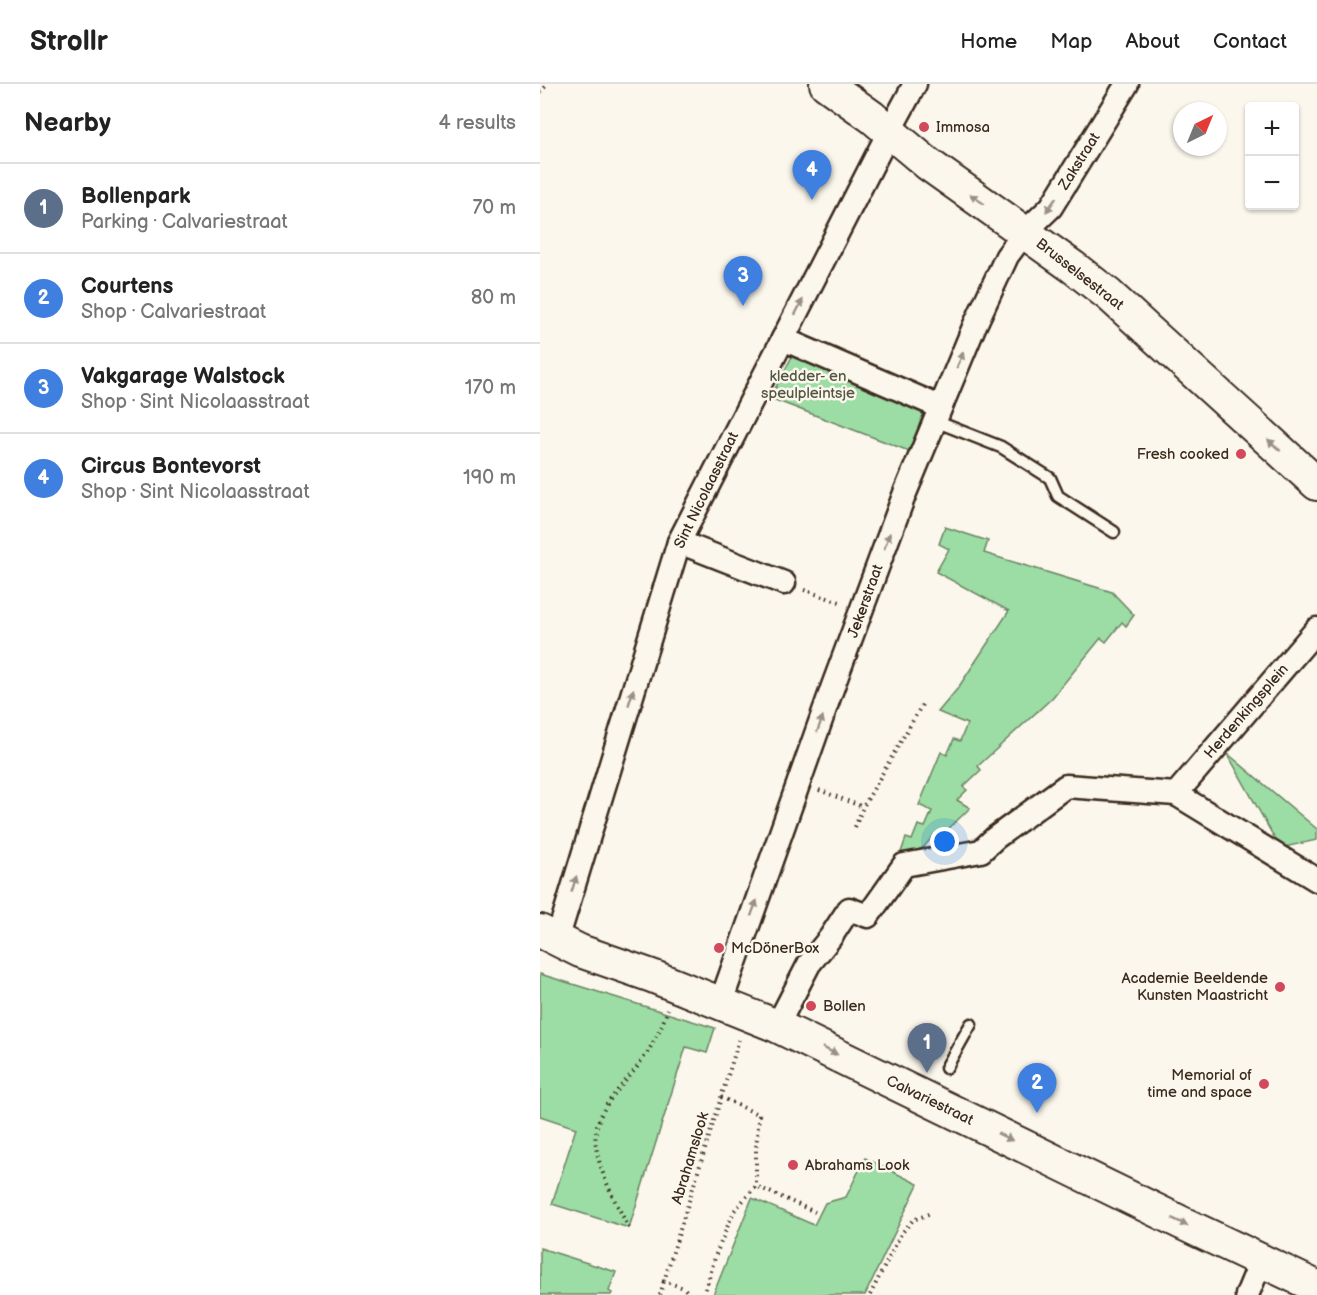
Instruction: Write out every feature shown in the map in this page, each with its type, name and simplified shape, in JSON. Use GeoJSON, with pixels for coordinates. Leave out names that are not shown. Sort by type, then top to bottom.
{"type":"FeatureCollection","features":[{"type":"Feature","properties":{"kind":"street","name":"Brusselsestraat"},"geometry":{"type":"LineString","coordinates":[[826,84],[872,117],[928,164],[1109,295],[1317,484]]}},
{"type":"Feature","properties":{"kind":"street","name":"Sint Nicolaasstraat"},"geometry":{"type":"LineString","coordinates":[[549,935],[679,542],[915,84]]}},
{"type":"Feature","properties":{"kind":"street","name":"Zakstraat"},"geometry":{"type":"LineString","coordinates":[[1025,232],[1051,207],[1127,84]]}},
{"type":"Feature","properties":{"kind":"street","name":"Jekerstraat"},"geometry":{"type":"LineString","coordinates":[[734,1008],[799,782],[905,493],[974,327],[1007,256],[1025,232]]}},
{"type":"Feature","properties":{"kind":"street"},"geometry":{"type":"LineString","coordinates":[[783,339],[938,415]]}},
{"type":"Feature","properties":{"kind":"street"},"geometry":{"type":"LineString","coordinates":[[679,542],[784,583]]}},
{"type":"Feature","properties":{"kind":"street","name":"Herdenkingsplein"},"geometry":{"type":"LineString","coordinates":[[1176,794],[1317,629]]}},
{"type":"Feature","properties":{"kind":"street"},"geometry":{"type":"LineString","coordinates":[[777,1026],[808,964],[830,938],[849,909],[867,916],[904,865],[981,851],[995,838],[1066,786],[1176,794],[1317,880]]}},
{"type":"Feature","properties":{"kind":"street","name":"Calvariestraat"},"geometry":{"type":"LineString","coordinates":[[549,935],[580,951],[734,1008],[932,1094],[1264,1262],[1316,1284]]}},
{"type":"Feature","properties":{"kind":"street"},"geometry":{"type":"LineString","coordinates":[[1247,1295],[1264,1262]]}},
{"type":"Feature","properties":{"kind":"lane"},"geometry":{"type":"LineString","coordinates":[[938,415],[1001,447],[1050,478],[1058,496],[1114,532]]}},
{"type":"Feature","properties":{"kind":"lane"},"geometry":{"type":"LineString","coordinates":[[946,1068],[971,1024]]}},
{"type":"Feature","properties":{"kind":"path"},"geometry":{"type":"LineString","coordinates":[[540,92],[548,84]]}},
{"type":"Feature","properties":{"kind":"path"},"geometry":{"type":"LineString","coordinates":[[784,583],[862,610]]}},
{"type":"Feature","properties":{"kind":"path"},"geometry":{"type":"LineString","coordinates":[[855,827],[863,807],[923,703]]}},
{"type":"Feature","properties":{"kind":"path"},"geometry":{"type":"LineString","coordinates":[[799,782],[863,807]]}},
{"type":"Feature","properties":{"kind":"path"},"geometry":{"type":"LineString","coordinates":[[629,1228],[605,1178],[596,1147],[596,1134],[604,1110],[620,1086],[643,1059],[659,1031],[676,985]]}},
{"type":"Feature","properties":{"kind":"path","name":"Abrahamslook"},"geometry":{"type":"LineString","coordinates":[[660,1295],[721,1097],[734,1008]]}},
{"type":"Feature","properties":{"kind":"path"},"geometry":{"type":"LineString","coordinates":[[704,1295],[716,1254],[734,1211],[756,1186],[759,1115],[721,1097]]}},
{"type":"Feature","properties":{"kind":"path"},"geometry":{"type":"LineString","coordinates":[[756,1186],[815,1212]]}},
{"type":"Feature","properties":{"kind":"path"},"geometry":{"type":"LineString","coordinates":[[870,1295],[901,1234],[913,1220],[929,1214]]}},
{"type":"Feature","properties":{"kind":"path"},"geometry":{"type":"LineString","coordinates":[[664,1281],[684,1288],[690,1295]]}},
{"type":"Feature","properties":{"kind":"green space","name":"kledder- en speulpleintsje"},"geometry":{"type":"Polygon","coordinates":[[[795,351],[925,410],[909,451],[770,398],[795,351]]]}},
{"type":"Feature","properties":{"kind":"green space"},"geometry":{"type":"Polygon","coordinates":[[[945,527],[988,541],[984,553],[1112,592],[1134,615],[1126,626],[1122,622],[1106,642],[1101,638],[1052,698],[978,766],[981,770],[963,787],[967,790],[957,800],[970,808],[941,836],[934,835],[924,847],[906,857],[900,855],[906,838],[912,840],[918,825],[925,827],[932,811],[919,805],[941,752],[947,755],[954,739],[960,741],[967,724],[938,712],[958,688],[1009,611],[936,572],[949,549],[939,544],[945,527]]]}},
{"type":"Feature","properties":{"kind":"green space"},"geometry":{"type":"Polygon","coordinates":[[[1227,753],[1317,829],[1317,840],[1280,848],[1227,753]]]}},
{"type":"Feature","properties":{"kind":"green space"},"geometry":{"type":"Polygon","coordinates":[[[540,974],[715,1028],[707,1053],[686,1047],[629,1228],[552,1204],[576,1128],[540,1116],[540,974]]]}},
{"type":"Feature","properties":{"kind":"green space"},"geometry":{"type":"Polygon","coordinates":[[[865,1158],[918,1184],[865,1295],[713,1295],[752,1198],[814,1225],[825,1203],[846,1197],[865,1158]]]}},
{"type":"Feature","properties":{"kind":"green space"},"geometry":{"type":"Polygon","coordinates":[[[540,1248],[616,1272],[609,1291],[611,1295],[540,1295],[540,1248]]]}},
{"type":"Feature","properties":{"kind":"place","name":"Immosa"},"geometry":{"type":"Point","coordinates":[924,127]}},
{"type":"Feature","properties":{"kind":"place","name":"Circus Bontevorst"},"geometry":{"type":"Point","coordinates":[812,200]}},
{"type":"Feature","properties":{"kind":"place","name":"Vakgarage Walstock"},"geometry":{"type":"Point","coordinates":[743,306]}},
{"type":"Feature","properties":{"kind":"place","name":"Fresh cooked"},"geometry":{"type":"Point","coordinates":[1241,454]}},
{"type":"Feature","properties":{"kind":"place","name":"McDönerBox"},"geometry":{"type":"Point","coordinates":[719,948]}},
{"type":"Feature","properties":{"kind":"place","name":"Academie Beeldende Kunsten Maastricht"},"geometry":{"type":"Point","coordinates":[1280,987]}},
{"type":"Feature","properties":{"kind":"place","name":"Bollen"},"geometry":{"type":"Point","coordinates":[811,1006]}},
{"type":"Feature","properties":{"kind":"place","name":"Bollenpark"},"geometry":{"type":"Point","coordinates":[927,1073]}},
{"type":"Feature","properties":{"kind":"place","name":"Memorial of time and space"},"geometry":{"type":"Point","coordinates":[1264,1084]}},
{"type":"Feature","properties":{"kind":"place","name":"Courtens"},"geometry":{"type":"Point","coordinates":[1037,1113]}},
{"type":"Feature","properties":{"kind":"place","name":"Abrahams Look"},"geometry":{"type":"Point","coordinates":[793,1165]}}]}
